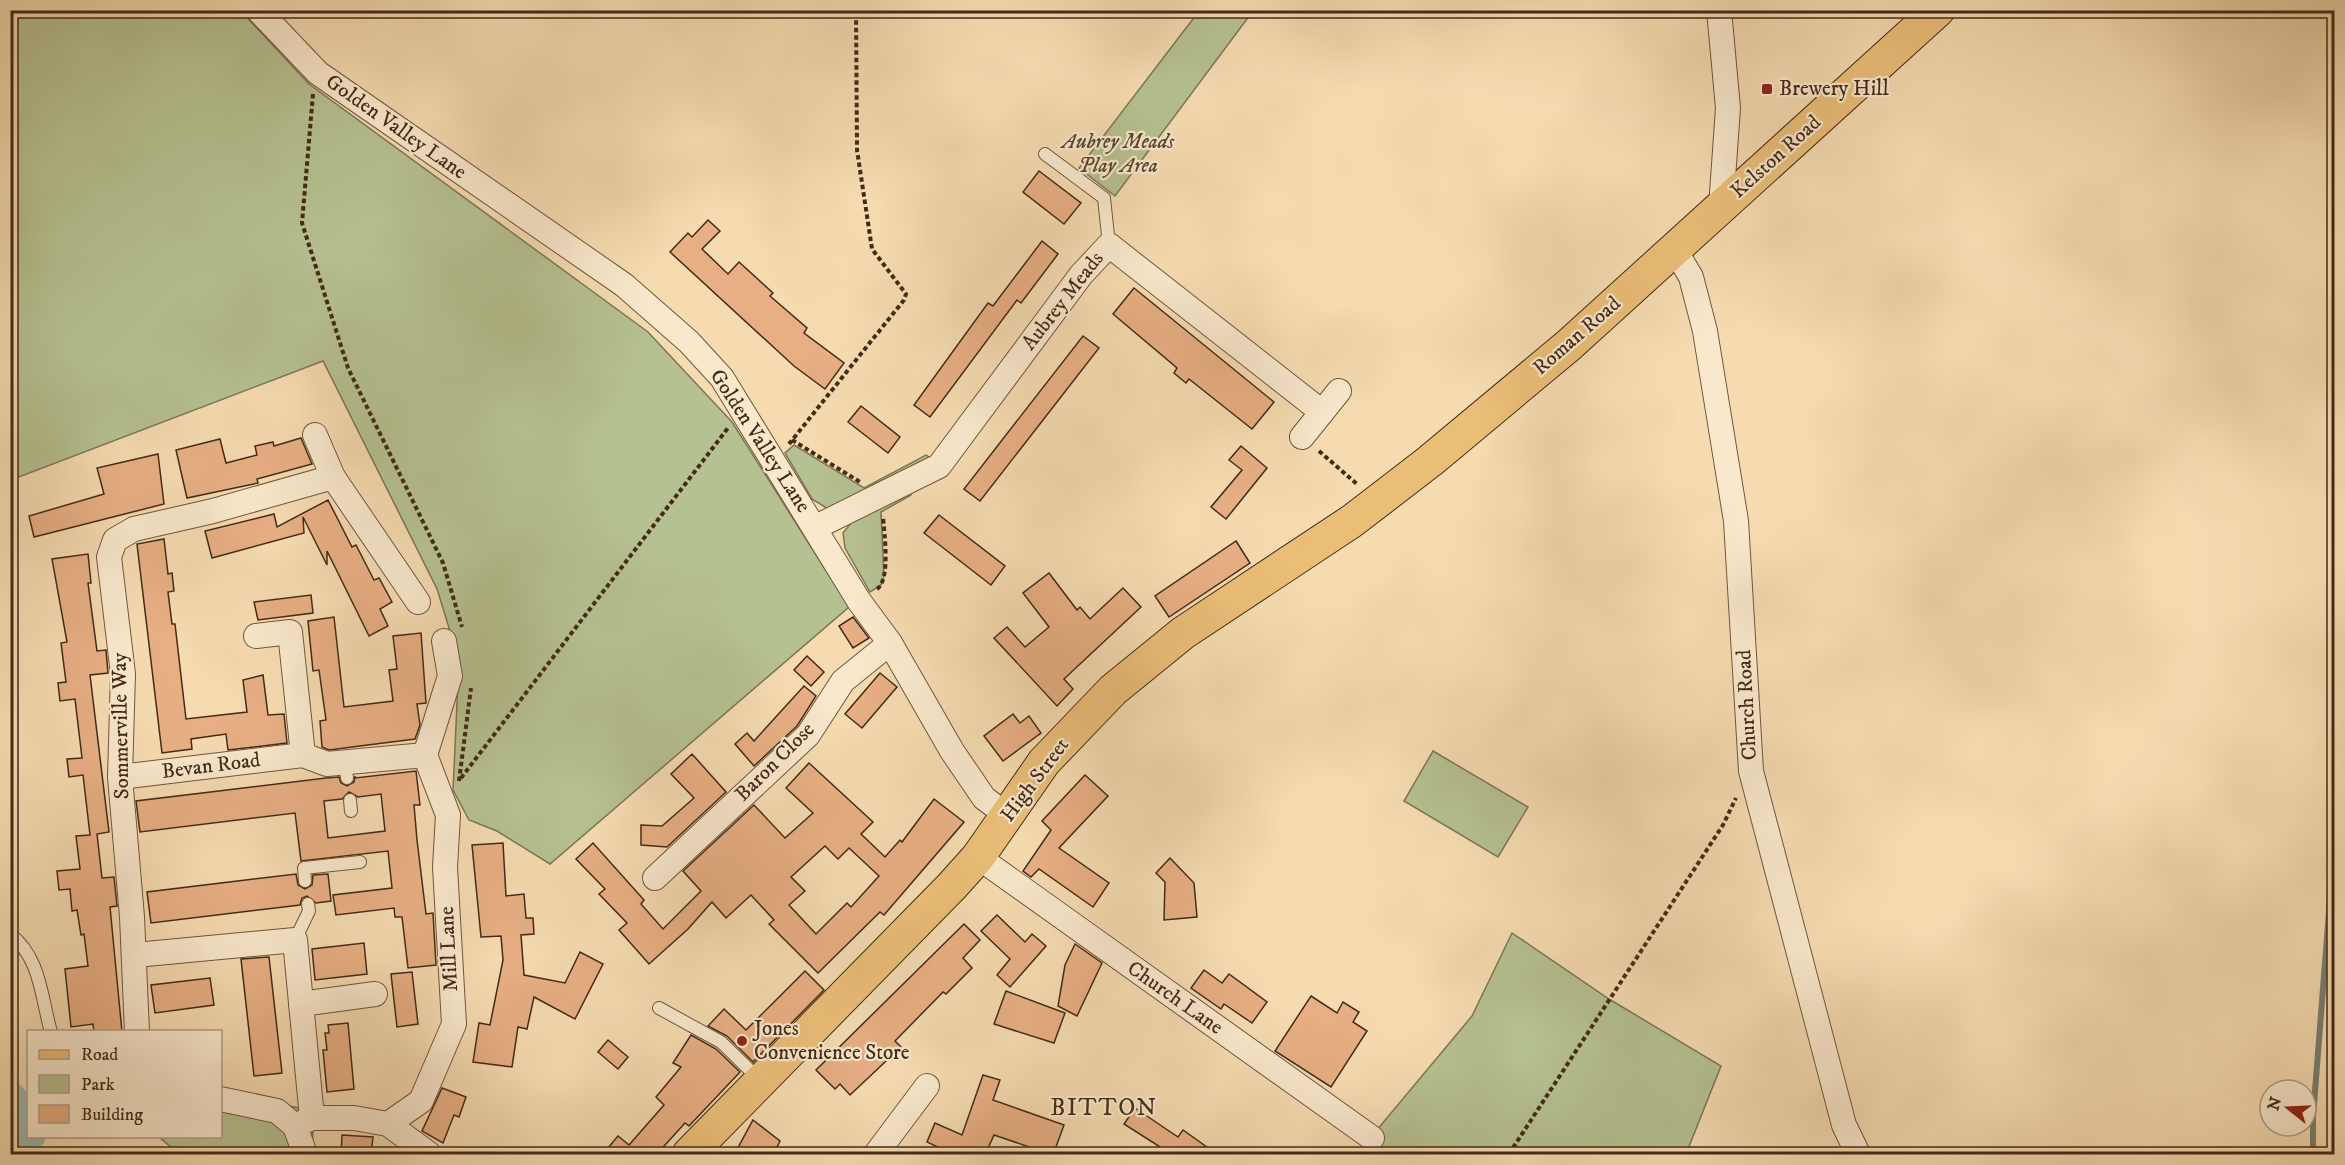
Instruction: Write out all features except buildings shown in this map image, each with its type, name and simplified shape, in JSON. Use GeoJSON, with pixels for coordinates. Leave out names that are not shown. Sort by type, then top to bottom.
{"type":"FeatureCollection","features":[{"type":"Feature","properties":{"kind":"main road","name":"Kelston Road"},"geometry":{"type":"LineString","coordinates":[[1721,207],[1938,10]]}},
{"type":"Feature","properties":{"kind":"main road","name":"Roman Road"},"geometry":{"type":"LineString","coordinates":[[1430,461],[1569,345],[1721,207]]}},
{"type":"Feature","properties":{"kind":"main road","name":"High Street"},"geometry":{"type":"LineString","coordinates":[[688,1155],[884,957],[978,857],[1044,762],[1113,690],[1183,633],[1371,506],[1430,461]]}},
{"type":"Feature","properties":{"kind":"street","name":"Golden Valley Lane"},"geometry":{"type":"LineString","coordinates":[[258,10],[318,73],[624,285],[689,342],[722,378],[816,527],[859,601],[890,643],[952,751],[984,798],[1008,816]]}},
{"type":"Feature","properties":{"kind":"street"},"geometry":{"type":"LineString","coordinates":[[1719,10],[1728,108],[1721,207]]}},
{"type":"Feature","properties":{"kind":"street","name":"Aubrey Meads"},"geometry":{"type":"LineString","coordinates":[[816,527],[939,466],[1081,275],[1108,244],[1322,412]]}},
{"type":"Feature","properties":{"kind":"street","name":"Church Road"},"geometry":{"type":"LineString","coordinates":[[1675,250],[1691,277],[1705,331],[1736,521],[1751,771],[1844,1125],[1858,1155]]}},
{"type":"Feature","properties":{"kind":"street"},"geometry":{"type":"LineString","coordinates":[[1302,436],[1339,391]]}},
{"type":"Feature","properties":{"kind":"street"},"geometry":{"type":"LineString","coordinates":[[315,435],[333,477],[418,602]]}},
{"type":"Feature","properties":{"kind":"street","name":"Sommerville Way"},"geometry":{"type":"LineString","coordinates":[[137,1030],[132,917],[120,777],[123,674],[109,557],[115,540],[134,529],[213,511],[333,477]]}},
{"type":"Feature","properties":{"kind":"street"},"geometry":{"type":"LineString","coordinates":[[256,636],[290,632],[303,755]]}},
{"type":"Feature","properties":{"kind":"street"},"geometry":{"type":"LineString","coordinates":[[425,755],[450,676],[453,636]]}},
{"type":"Feature","properties":{"kind":"street","name":"Baron Close"},"geometry":{"type":"LineString","coordinates":[[655,878],[808,735],[843,681],[890,643]]}},
{"type":"Feature","properties":{"kind":"street","name":"Bevan Road"},"geometry":{"type":"LineString","coordinates":[[120,777],[303,755],[346,770],[425,755]]}},
{"type":"Feature","properties":{"kind":"street","name":"Mill Lane"},"geometry":{"type":"LineString","coordinates":[[388,1124],[420,1101],[454,1024],[445,867],[447,815],[425,755]]}},
{"type":"Feature","properties":{"kind":"street","name":"Church Lane"},"geometry":{"type":"LineString","coordinates":[[978,857],[1372,1138]]}},
{"type":"Feature","properties":{"kind":"street"},"geometry":{"type":"LineString","coordinates":[[146,954],[295,940],[301,1004],[305,1155]]}},
{"type":"Feature","properties":{"kind":"street"},"geometry":{"type":"LineString","coordinates":[[301,1004],[375,994]]}},
{"type":"Feature","properties":{"kind":"street"},"geometry":{"type":"LineString","coordinates":[[876,1155],[927,1086]]}},
{"type":"Feature","properties":{"kind":"street"},"geometry":{"type":"LineString","coordinates":[[222,1099],[277,1111],[303,1122],[354,1118],[388,1124],[429,1155]]}},
{"type":"Feature","properties":{"kind":"lane"},"geometry":{"type":"LineString","coordinates":[[1045,154],[1104,198],[1108,244]]}},
{"type":"Feature","properties":{"kind":"lane"},"geometry":{"type":"LineString","coordinates":[[306,881],[304,868],[360,862]]}},
{"type":"Feature","properties":{"kind":"lane"},"geometry":{"type":"LineString","coordinates":[[295,940],[309,911],[308,904]]}},
{"type":"Feature","properties":{"kind":"lane"},"geometry":{"type":"LineString","coordinates":[[10,934],[31,958],[43,994],[51,1030]]}},
{"type":"Feature","properties":{"kind":"lane"},"geometry":{"type":"LineString","coordinates":[[659,1008],[722,1042],[760,1080]]}},
{"type":"Feature","properties":{"kind":"path"},"geometry":{"type":"LineString","coordinates":[[774,461],[904,300],[906,294],[872,249],[857,150],[856,10]]}},
{"type":"Feature","properties":{"kind":"path"},"geometry":{"type":"LineString","coordinates":[[318,73],[314,87],[302,223],[348,368],[444,562],[453,636]]}},
{"type":"Feature","properties":{"kind":"path"},"geometry":{"type":"LineString","coordinates":[[443,800],[732,422],[745,416]]}},
{"type":"Feature","properties":{"kind":"path"},"geometry":{"type":"LineString","coordinates":[[1302,436],[1358,484],[1371,506]]}},
{"type":"Feature","properties":{"kind":"path"},"geometry":{"type":"LineString","coordinates":[[460,780],[472,678]]}},
{"type":"Feature","properties":{"kind":"path"},"geometry":{"type":"LineString","coordinates":[[1509,1155],[1723,825],[1751,771]]}},
{"type":"Feature","properties":{"kind":"green space"},"geometry":{"type":"Polygon","coordinates":[[[11,11],[241,11],[309,84],[648,332],[732,422],[849,607],[550,864],[497,831],[469,820],[453,790],[459,660],[437,589],[323,361],[11,480],[11,11]]]}},
{"type":"Feature","properties":{"kind":"green space","name":"Aubrey Meads Play Area"},"geometry":{"type":"Polygon","coordinates":[[[1199,11],[1253,11],[1115,196],[1079,168],[1199,11]]]}},
{"type":"Feature","properties":{"kind":"green space"},"geometry":{"type":"Polygon","coordinates":[[[794,445],[864,488],[926,455],[932,459],[828,509],[812,499],[785,453],[794,445]]]}},
{"type":"Feature","properties":{"kind":"green space"},"geometry":{"type":"Polygon","coordinates":[[[910,490],[911,495],[881,512],[884,576],[881,585],[870,592],[845,548],[843,533],[851,523],[910,490]]]}},
{"type":"Feature","properties":{"kind":"green space"},"geometry":{"type":"Polygon","coordinates":[[[1433,751],[1528,807],[1498,857],[1404,801],[1433,751]]]}},
{"type":"Feature","properties":{"kind":"green space"},"geometry":{"type":"Polygon","coordinates":[[[1512,933],[1609,999],[1721,1066],[1686,1154],[1381,1154],[1366,1143],[1472,1016],[1512,933]]]}},
{"type":"Feature","properties":{"kind":"green space"},"geometry":{"type":"Polygon","coordinates":[[[222,1093],[299,1108],[313,1133],[311,1154],[179,1154],[160,1138],[222,1138],[222,1093]]]}},
{"type":"Feature","properties":{"kind":"waterway"},"geometry":{"type":"LineString","coordinates":[[2313,1154],[2313,1117],[2334,847]]}},
{"type":"Feature","properties":{"kind":"waterway"},"geometry":{"type":"LineString","coordinates":[[10,1100],[27,1132]]}},
{"type":"Feature","properties":{"kind":"place","name":"Brewery Hill"},"geometry":{"type":"Point","coordinates":[1767,89]}},
{"type":"Feature","properties":{"kind":"place","name":"Jones Convenience Store"},"geometry":{"type":"Point","coordinates":[742,1041]}},
{"type":"Feature","properties":{"kind":"district","name":"BITTON"},"geometry":{"type":"Point","coordinates":[1104,1108]}}]}
